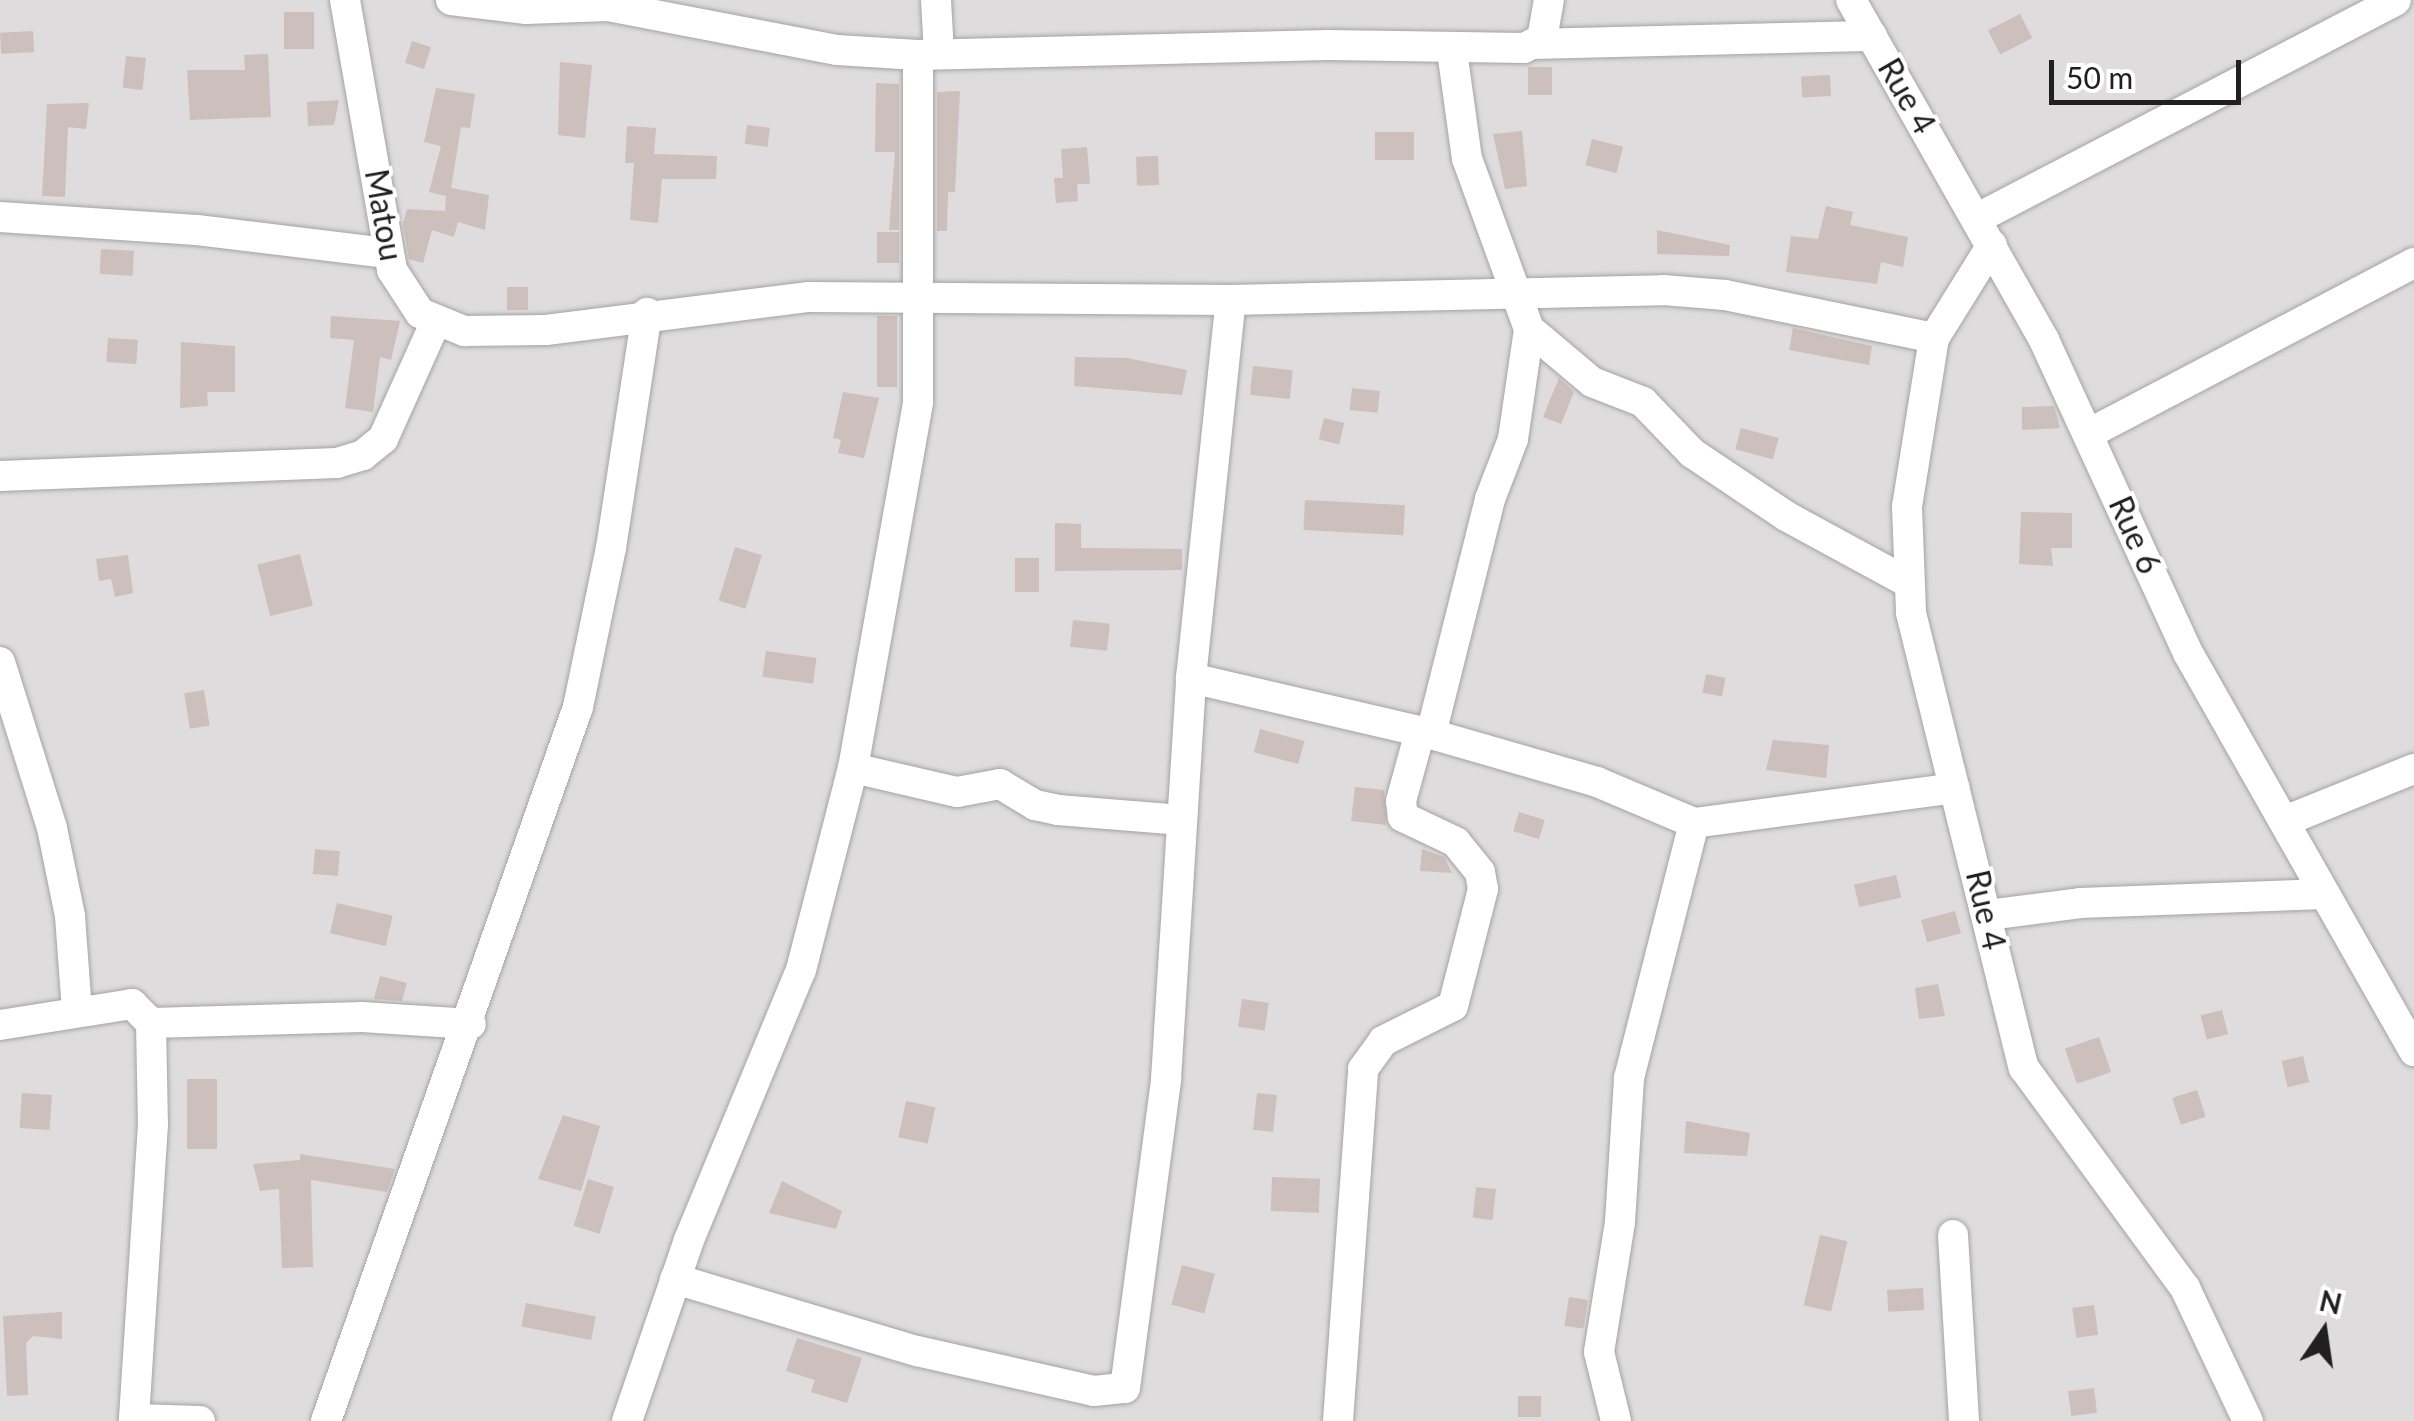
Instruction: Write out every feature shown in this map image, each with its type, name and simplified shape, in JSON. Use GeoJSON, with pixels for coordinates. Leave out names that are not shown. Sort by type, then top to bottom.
{"type":"FeatureCollection","features":[{"type":"Feature","properties":{"kind":"street","name":"Matou"},"geometry":{"type":"LineString","coordinates":[[345,0],[388,253],[408,301],[436,321]]}},
{"type":"Feature","properties":{"kind":"street"},"geometry":{"type":"LineString","coordinates":[[451,0],[526,8],[622,8],[836,50],[929,54],[1328,45],[1452,51],[1537,44],[1872,36]]}},
{"type":"Feature","properties":{"kind":"street"},"geometry":{"type":"LineString","coordinates":[[627,1421],[676,1279],[795,986],[853,768],[918,403],[918,296],[929,54],[936,0]]}},
{"type":"Feature","properties":{"kind":"street"},"geometry":{"type":"LineString","coordinates":[[1537,44],[1549,0]]}},
{"type":"Feature","properties":{"kind":"street","name":"Rue 4"},"geometry":{"type":"LineString","coordinates":[[1851,0],[1992,245]]}},
{"type":"Feature","properties":{"kind":"street"},"geometry":{"type":"LineString","coordinates":[[1978,218],[2396,0]]}},
{"type":"Feature","properties":{"kind":"street"},"geometry":{"type":"LineString","coordinates":[[1452,51],[1467,159],[1512,295],[1529,329],[1592,382],[1643,402],[1692,453],[1786,516],[1909,583]]}},
{"type":"Feature","properties":{"kind":"street"},"geometry":{"type":"LineString","coordinates":[[0,217],[197,230],[388,253]]}},
{"type":"Feature","properties":{"kind":"street"},"geometry":{"type":"LineString","coordinates":[[0,476],[336,463],[364,455],[383,440],[436,321],[506,333],[766,299],[918,296],[1231,300],[1689,291],[1934,338],[1992,245]]}},
{"type":"Feature","properties":{"kind":"street","name":"Rue 6"},"geometry":{"type":"LineString","coordinates":[[1992,245],[2088,434],[2188,653],[2414,1051]]}},
{"type":"Feature","properties":{"kind":"street"},"geometry":{"type":"LineString","coordinates":[[2088,434],[2414,263]]}},
{"type":"Feature","properties":{"kind":"street"},"geometry":{"type":"LineString","coordinates":[[676,1279],[918,1352],[1094,1391],[1125,1388],[1166,1079],[1191,678],[1231,300]]}},
{"type":"Feature","properties":{"kind":"street"},"geometry":{"type":"LineString","coordinates":[[326,1421],[471,1024],[578,707],[611,548],[647,313]]}},
{"type":"Feature","properties":{"kind":"street"},"geometry":{"type":"LineString","coordinates":[[1338,1421],[1363,1069],[1382,1041],[1453,1006],[1482,889],[1480,872],[1456,842],[1403,817],[1401,800],[1425,733],[1490,499],[1513,439],[1529,329]]}},
{"type":"Feature","properties":{"kind":"street","name":"Rue 4"},"geometry":{"type":"LineString","coordinates":[[1934,338],[1906,507],[1909,583],[2024,1068],[2186,1288],[2248,1421]]}},
{"type":"Feature","properties":{"kind":"street"},"geometry":{"type":"LineString","coordinates":[[0,662],[52,828],[70,916],[77,1011]]}},
{"type":"Feature","properties":{"kind":"street"},"geometry":{"type":"LineString","coordinates":[[1191,678],[1425,733],[1597,782],[1694,823],[1955,788]]}},
{"type":"Feature","properties":{"kind":"street"},"geometry":{"type":"LineString","coordinates":[[853,768],[958,792],[1000,784],[1034,805],[1058,810],[1182,820]]}},
{"type":"Feature","properties":{"kind":"street"},"geometry":{"type":"LineString","coordinates":[[2285,821],[2414,768]]}},
{"type":"Feature","properties":{"kind":"street"},"geometry":{"type":"LineString","coordinates":[[1616,1421],[1599,1352],[1620,1222],[1629,1078],[1694,823]]}},
{"type":"Feature","properties":{"kind":"street"},"geometry":{"type":"LineString","coordinates":[[1988,915],[2080,903],[2325,894]]}},
{"type":"Feature","properties":{"kind":"street"},"geometry":{"type":"LineString","coordinates":[[0,1025],[132,1004],[152,1022],[362,1017],[471,1024]]}},
{"type":"Feature","properties":{"kind":"street"},"geometry":{"type":"LineString","coordinates":[[152,1022],[154,1124],[134,1420],[200,1421]]}},
{"type":"Feature","properties":{"kind":"street"},"geometry":{"type":"LineString","coordinates":[[1953,1235],[1964,1421]]}},
{"type":"Feature","properties":{"kind":"shaded area"},"geometry":{"type":"Polygon","coordinates":[[[0,0],[2414,0],[2414,1421],[0,1421],[0,0]]]}},
{"type":"Feature","properties":{"kind":"building"},"geometry":{"type":"Polygon","coordinates":[[[284,12],[314,12],[314,49],[284,49],[284,12]]]}},
{"type":"Feature","properties":{"kind":"building"},"geometry":{"type":"Polygon","coordinates":[[[2020,14],[2032,38],[2000,54],[1988,30],[2020,14]]]}},
{"type":"Feature","properties":{"kind":"building"},"geometry":{"type":"Polygon","coordinates":[[[33,31],[34,52],[1,54],[0,33],[33,31]]]}},
{"type":"Feature","properties":{"kind":"building"},"geometry":{"type":"Polygon","coordinates":[[[412,41],[431,47],[424,69],[405,63],[412,41]]]}},
{"type":"Feature","properties":{"kind":"building"},"geometry":{"type":"Polygon","coordinates":[[[268,54],[271,117],[190,120],[187,70],[245,70],[244,55],[268,54]]]}},
{"type":"Feature","properties":{"kind":"building"},"geometry":{"type":"Polygon","coordinates":[[[126,56],[146,58],[143,90],[123,88],[126,56]]]}},
{"type":"Feature","properties":{"kind":"building"},"geometry":{"type":"Polygon","coordinates":[[[560,62],[592,65],[585,138],[558,135],[560,62]]]}},
{"type":"Feature","properties":{"kind":"building"},"geometry":{"type":"Polygon","coordinates":[[[1528,67],[1552,67],[1552,95],[1528,95],[1528,67]]]}},
{"type":"Feature","properties":{"kind":"building"},"geometry":{"type":"Polygon","coordinates":[[[1830,75],[1831,96],[1802,97],[1801,77],[1830,75]]]}},
{"type":"Feature","properties":{"kind":"building"},"geometry":{"type":"Polygon","coordinates":[[[876,83],[899,84],[899,230],[889,230],[895,152],[875,152],[876,83]]]}},
{"type":"Feature","properties":{"kind":"building"},"geometry":{"type":"Polygon","coordinates":[[[436,88],[475,94],[470,128],[461,127],[451,188],[489,195],[485,230],[458,222],[454,237],[432,230],[423,263],[409,259],[403,224],[407,209],[445,211],[446,196],[429,192],[441,146],[424,142],[436,88]]]}},
{"type":"Feature","properties":{"kind":"building"},"geometry":{"type":"Polygon","coordinates":[[[960,91],[955,192],[948,192],[947,231],[937,231],[937,92],[960,91]]]}},
{"type":"Feature","properties":{"kind":"building"},"geometry":{"type":"Polygon","coordinates":[[[339,100],[334,125],[308,126],[307,102],[339,100]]]}},
{"type":"Feature","properties":{"kind":"building"},"geometry":{"type":"Polygon","coordinates":[[[89,103],[86,129],[68,127],[65,197],[42,196],[47,104],[89,103]]]}},
{"type":"Feature","properties":{"kind":"building"},"geometry":{"type":"Polygon","coordinates":[[[747,125],[770,128],[768,147],[745,144],[747,125]]]}},
{"type":"Feature","properties":{"kind":"building"},"geometry":{"type":"Polygon","coordinates":[[[627,126],[656,128],[654,154],[717,156],[716,179],[662,179],[658,223],[630,220],[634,163],[625,163],[627,126]]]}},
{"type":"Feature","properties":{"kind":"building"},"geometry":{"type":"Polygon","coordinates":[[[1522,131],[1527,186],[1505,189],[1493,134],[1522,131]]]}},
{"type":"Feature","properties":{"kind":"building"},"geometry":{"type":"Polygon","coordinates":[[[1375,132],[1414,132],[1414,160],[1375,160],[1375,132]]]}},
{"type":"Feature","properties":{"kind":"building"},"geometry":{"type":"Polygon","coordinates":[[[1592,139],[1623,147],[1617,173],[1585,165],[1592,139]]]}},
{"type":"Feature","properties":{"kind":"building"},"geometry":{"type":"Polygon","coordinates":[[[1087,147],[1090,184],[1077,184],[1078,201],[1056,203],[1054,178],[1063,178],[1061,149],[1087,147]]]}},
{"type":"Feature","properties":{"kind":"building"},"geometry":{"type":"Polygon","coordinates":[[[1158,156],[1159,185],[1137,186],[1136,157],[1158,156]]]}},
{"type":"Feature","properties":{"kind":"building"},"geometry":{"type":"Polygon","coordinates":[[[1826,206],[1853,212],[1850,225],[1908,237],[1903,267],[1881,262],[1877,284],[1786,272],[1791,236],[1818,239],[1826,206]]]}},
{"type":"Feature","properties":{"kind":"building"},"geometry":{"type":"Polygon","coordinates":[[[1657,230],[1730,245],[1729,256],[1657,254],[1657,230]]]}},
{"type":"Feature","properties":{"kind":"building"},"geometry":{"type":"Polygon","coordinates":[[[877,232],[899,232],[899,263],[877,263],[877,232]]]}},
{"type":"Feature","properties":{"kind":"building"},"geometry":{"type":"Polygon","coordinates":[[[101,249],[134,251],[133,276],[100,274],[101,249]]]}},
{"type":"Feature","properties":{"kind":"building"},"geometry":{"type":"Polygon","coordinates":[[[507,287],[528,287],[528,310],[507,310],[507,287]]]}},
{"type":"Feature","properties":{"kind":"building"},"geometry":{"type":"Polygon","coordinates":[[[331,316],[400,321],[391,360],[380,357],[373,412],[345,408],[354,340],[330,338],[331,316]]]}},
{"type":"Feature","properties":{"kind":"building"},"geometry":{"type":"Polygon","coordinates":[[[877,316],[897,316],[897,387],[877,387],[877,316]]]}},
{"type":"Feature","properties":{"kind":"building"},"geometry":{"type":"Polygon","coordinates":[[[1793,328],[1872,346],[1869,365],[1789,350],[1793,328]]]}},
{"type":"Feature","properties":{"kind":"building"},"geometry":{"type":"Polygon","coordinates":[[[108,338],[138,340],[136,364],[106,362],[108,338]]]}},
{"type":"Feature","properties":{"kind":"building"},"geometry":{"type":"Polygon","coordinates":[[[181,342],[235,346],[235,392],[207,392],[208,406],[180,408],[181,342]]]}},
{"type":"Feature","properties":{"kind":"building"},"geometry":{"type":"Polygon","coordinates":[[[1075,357],[1127,358],[1187,370],[1182,395],[1074,386],[1075,357]]]}},
{"type":"Feature","properties":{"kind":"building"},"geometry":{"type":"Polygon","coordinates":[[[1253,366],[1293,370],[1290,399],[1250,395],[1253,366]]]}},
{"type":"Feature","properties":{"kind":"building"},"geometry":{"type":"Polygon","coordinates":[[[1559,378],[1574,392],[1561,424],[1543,417],[1559,378]]]}},
{"type":"Feature","properties":{"kind":"building"},"geometry":{"type":"Polygon","coordinates":[[[1352,388],[1380,391],[1378,413],[1350,410],[1352,388]]]}},
{"type":"Feature","properties":{"kind":"building"},"geometry":{"type":"Polygon","coordinates":[[[843,392],[879,398],[864,458],[838,453],[841,440],[833,438],[843,392]]]}},
{"type":"Feature","properties":{"kind":"building"},"geometry":{"type":"Polygon","coordinates":[[[2054,406],[2060,428],[2022,430],[2022,407],[2054,406]]]}},
{"type":"Feature","properties":{"kind":"building"},"geometry":{"type":"Polygon","coordinates":[[[1324,418],[1344,423],[1339,444],[1319,439],[1324,418]]]}},
{"type":"Feature","properties":{"kind":"building"},"geometry":{"type":"Polygon","coordinates":[[[1741,428],[1779,438],[1773,459],[1735,449],[1741,428]]]}},
{"type":"Feature","properties":{"kind":"building"},"geometry":{"type":"Polygon","coordinates":[[[1305,500],[1405,505],[1403,535],[1303,530],[1305,500]]]}},
{"type":"Feature","properties":{"kind":"building"},"geometry":{"type":"Polygon","coordinates":[[[2021,512],[2072,513],[2072,548],[2051,548],[2053,566],[2019,564],[2021,512]]]}},
{"type":"Feature","properties":{"kind":"building"},"geometry":{"type":"Polygon","coordinates":[[[1055,523],[1081,524],[1081,548],[1182,549],[1182,570],[1055,571],[1055,523]]]}},
{"type":"Feature","properties":{"kind":"building"},"geometry":{"type":"Polygon","coordinates":[[[735,547],[762,555],[745,609],[719,601],[735,547]]]}},
{"type":"Feature","properties":{"kind":"building"},"geometry":{"type":"Polygon","coordinates":[[[300,554],[313,605],[270,616],[257,565],[300,554]]]}},
{"type":"Feature","properties":{"kind":"building"},"geometry":{"type":"Polygon","coordinates":[[[128,555],[133,593],[115,597],[111,579],[99,581],[96,559],[128,555]]]}},
{"type":"Feature","properties":{"kind":"building"},"geometry":{"type":"Polygon","coordinates":[[[1015,558],[1039,558],[1039,592],[1015,592],[1015,558]]]}},
{"type":"Feature","properties":{"kind":"building"},"geometry":{"type":"Polygon","coordinates":[[[1073,620],[1110,624],[1107,651],[1070,647],[1073,620]]]}},
{"type":"Feature","properties":{"kind":"building"},"geometry":{"type":"Polygon","coordinates":[[[766,651],[817,658],[813,684],[762,677],[766,651]]]}},
{"type":"Feature","properties":{"kind":"building"},"geometry":{"type":"Polygon","coordinates":[[[1706,674],[1726,678],[1722,696],[1702,693],[1706,674]]]}},
{"type":"Feature","properties":{"kind":"building"},"geometry":{"type":"Polygon","coordinates":[[[204,690],[210,726],[190,729],[184,693],[204,690]]]}},
{"type":"Feature","properties":{"kind":"building"},"geometry":{"type":"Polygon","coordinates":[[[1260,729],[1304,741],[1298,764],[1254,752],[1260,729]]]}},
{"type":"Feature","properties":{"kind":"building"},"geometry":{"type":"Polygon","coordinates":[[[1773,740],[1829,745],[1826,778],[1766,770],[1773,740]]]}},
{"type":"Feature","properties":{"kind":"building"},"geometry":{"type":"Polygon","coordinates":[[[1355,787],[1384,790],[1386,825],[1351,821],[1355,787]]]}},
{"type":"Feature","properties":{"kind":"building"},"geometry":{"type":"Polygon","coordinates":[[[1519,812],[1545,820],[1539,839],[1513,831],[1519,812]]]}},
{"type":"Feature","properties":{"kind":"building"},"geometry":{"type":"Polygon","coordinates":[[[315,849],[340,851],[338,876],[313,874],[315,849]]]}},
{"type":"Feature","properties":{"kind":"building"},"geometry":{"type":"Polygon","coordinates":[[[1422,849],[1444,857],[1452,873],[1420,871],[1422,849]]]}},
{"type":"Feature","properties":{"kind":"building"},"geometry":{"type":"Polygon","coordinates":[[[1896,875],[1901,897],[1859,907],[1854,885],[1896,875]]]}},
{"type":"Feature","properties":{"kind":"building"},"geometry":{"type":"Polygon","coordinates":[[[337,903],[393,916],[386,946],[330,933],[337,903]]]}},
{"type":"Feature","properties":{"kind":"building"},"geometry":{"type":"Polygon","coordinates":[[[1955,911],[1961,933],[1927,942],[1921,920],[1955,911]]]}},
{"type":"Feature","properties":{"kind":"building"},"geometry":{"type":"Polygon","coordinates":[[[380,976],[407,983],[402,1001],[374,999],[380,976]]]}},
{"type":"Feature","properties":{"kind":"building"},"geometry":{"type":"Polygon","coordinates":[[[1938,984],[1945,1016],[1919,1019],[1915,988],[1938,984]]]}},
{"type":"Feature","properties":{"kind":"building"},"geometry":{"type":"Polygon","coordinates":[[[1242,999],[1269,1003],[1265,1030],[1238,1027],[1242,999]]]}},
{"type":"Feature","properties":{"kind":"building"},"geometry":{"type":"Polygon","coordinates":[[[2222,1010],[2228,1034],[2207,1040],[2201,1015],[2222,1010]]]}},
{"type":"Feature","properties":{"kind":"building"},"geometry":{"type":"Polygon","coordinates":[[[2099,1037],[2111,1072],[2077,1084],[2065,1049],[2099,1037]]]}},
{"type":"Feature","properties":{"kind":"building"},"geometry":{"type":"Polygon","coordinates":[[[2303,1056],[2309,1082],[2288,1087],[2282,1061],[2303,1056]]]}},
{"type":"Feature","properties":{"kind":"building"},"geometry":{"type":"Polygon","coordinates":[[[187,1079],[217,1079],[217,1149],[187,1149],[187,1079]]]}},
{"type":"Feature","properties":{"kind":"building"},"geometry":{"type":"Polygon","coordinates":[[[2197,1090],[2206,1117],[2181,1125],[2172,1098],[2197,1090]]]}},
{"type":"Feature","properties":{"kind":"building"},"geometry":{"type":"Polygon","coordinates":[[[22,1093],[52,1095],[49,1130],[20,1128],[22,1093]]]}},
{"type":"Feature","properties":{"kind":"building"},"geometry":{"type":"Polygon","coordinates":[[[1257,1093],[1277,1095],[1273,1132],[1253,1130],[1257,1093]]]}},
{"type":"Feature","properties":{"kind":"building"},"geometry":{"type":"Polygon","coordinates":[[[906,1101],[935,1107],[928,1143],[898,1137],[906,1101]]]}},
{"type":"Feature","properties":{"kind":"building"},"geometry":{"type":"Polygon","coordinates":[[[563,1115],[600,1126],[581,1191],[538,1179],[563,1115]]]}},
{"type":"Feature","properties":{"kind":"building"},"geometry":{"type":"Polygon","coordinates":[[[1686,1121],[1750,1133],[1747,1156],[1684,1153],[1686,1121]]]}},
{"type":"Feature","properties":{"kind":"building"},"geometry":{"type":"Polygon","coordinates":[[[300,1154],[395,1169],[387,1192],[311,1180],[313,1267],[282,1268],[279,1189],[260,1191],[253,1164],[300,1160],[300,1154]]]}},
{"type":"Feature","properties":{"kind":"building"},"geometry":{"type":"Polygon","coordinates":[[[1272,1177],[1320,1179],[1319,1213],[1271,1211],[1272,1177]]]}},
{"type":"Feature","properties":{"kind":"building"},"geometry":{"type":"Polygon","coordinates":[[[588,1179],[614,1187],[599,1234],[574,1226],[588,1179]]]}},
{"type":"Feature","properties":{"kind":"building"},"geometry":{"type":"Polygon","coordinates":[[[782,1181],[842,1211],[836,1229],[769,1213],[782,1181]]]}},
{"type":"Feature","properties":{"kind":"building"},"geometry":{"type":"Polygon","coordinates":[[[1476,1187],[1496,1189],[1493,1220],[1473,1218],[1476,1187]]]}},
{"type":"Feature","properties":{"kind":"building"},"geometry":{"type":"Polygon","coordinates":[[[1820,1235],[1847,1241],[1831,1311],[1804,1305],[1820,1235]]]}},
{"type":"Feature","properties":{"kind":"building"},"geometry":{"type":"Polygon","coordinates":[[[1182,1265],[1215,1274],[1204,1313],[1171,1305],[1182,1265]]]}},
{"type":"Feature","properties":{"kind":"building"},"geometry":{"type":"Polygon","coordinates":[[[1923,1288],[1924,1310],[1888,1312],[1887,1290],[1923,1288]]]}},
{"type":"Feature","properties":{"kind":"building"},"geometry":{"type":"Polygon","coordinates":[[[1569,1297],[1588,1300],[1583,1329],[1564,1326],[1569,1297]]]}},
{"type":"Feature","properties":{"kind":"building"},"geometry":{"type":"Polygon","coordinates":[[[526,1303],[596,1317],[591,1340],[521,1327],[526,1303]]]}},
{"type":"Feature","properties":{"kind":"building"},"geometry":{"type":"Polygon","coordinates":[[[2094,1305],[2098,1335],[2076,1338],[2072,1308],[2094,1305]]]}},
{"type":"Feature","properties":{"kind":"building"},"geometry":{"type":"Polygon","coordinates":[[[62,1312],[62,1339],[33,1336],[26,1343],[28,1395],[7,1396],[3,1316],[62,1312]]]}},
{"type":"Feature","properties":{"kind":"building"},"geometry":{"type":"Polygon","coordinates":[[[797,1338],[862,1358],[847,1403],[811,1392],[815,1380],[786,1371],[797,1338]]]}},
{"type":"Feature","properties":{"kind":"building"},"geometry":{"type":"Polygon","coordinates":[[[2094,1388],[2097,1413],[2071,1416],[2068,1391],[2094,1388]]]}},
{"type":"Feature","properties":{"kind":"building"},"geometry":{"type":"Polygon","coordinates":[[[1518,1396],[1541,1396],[1541,1417],[1518,1417],[1518,1396]]]}}]}
